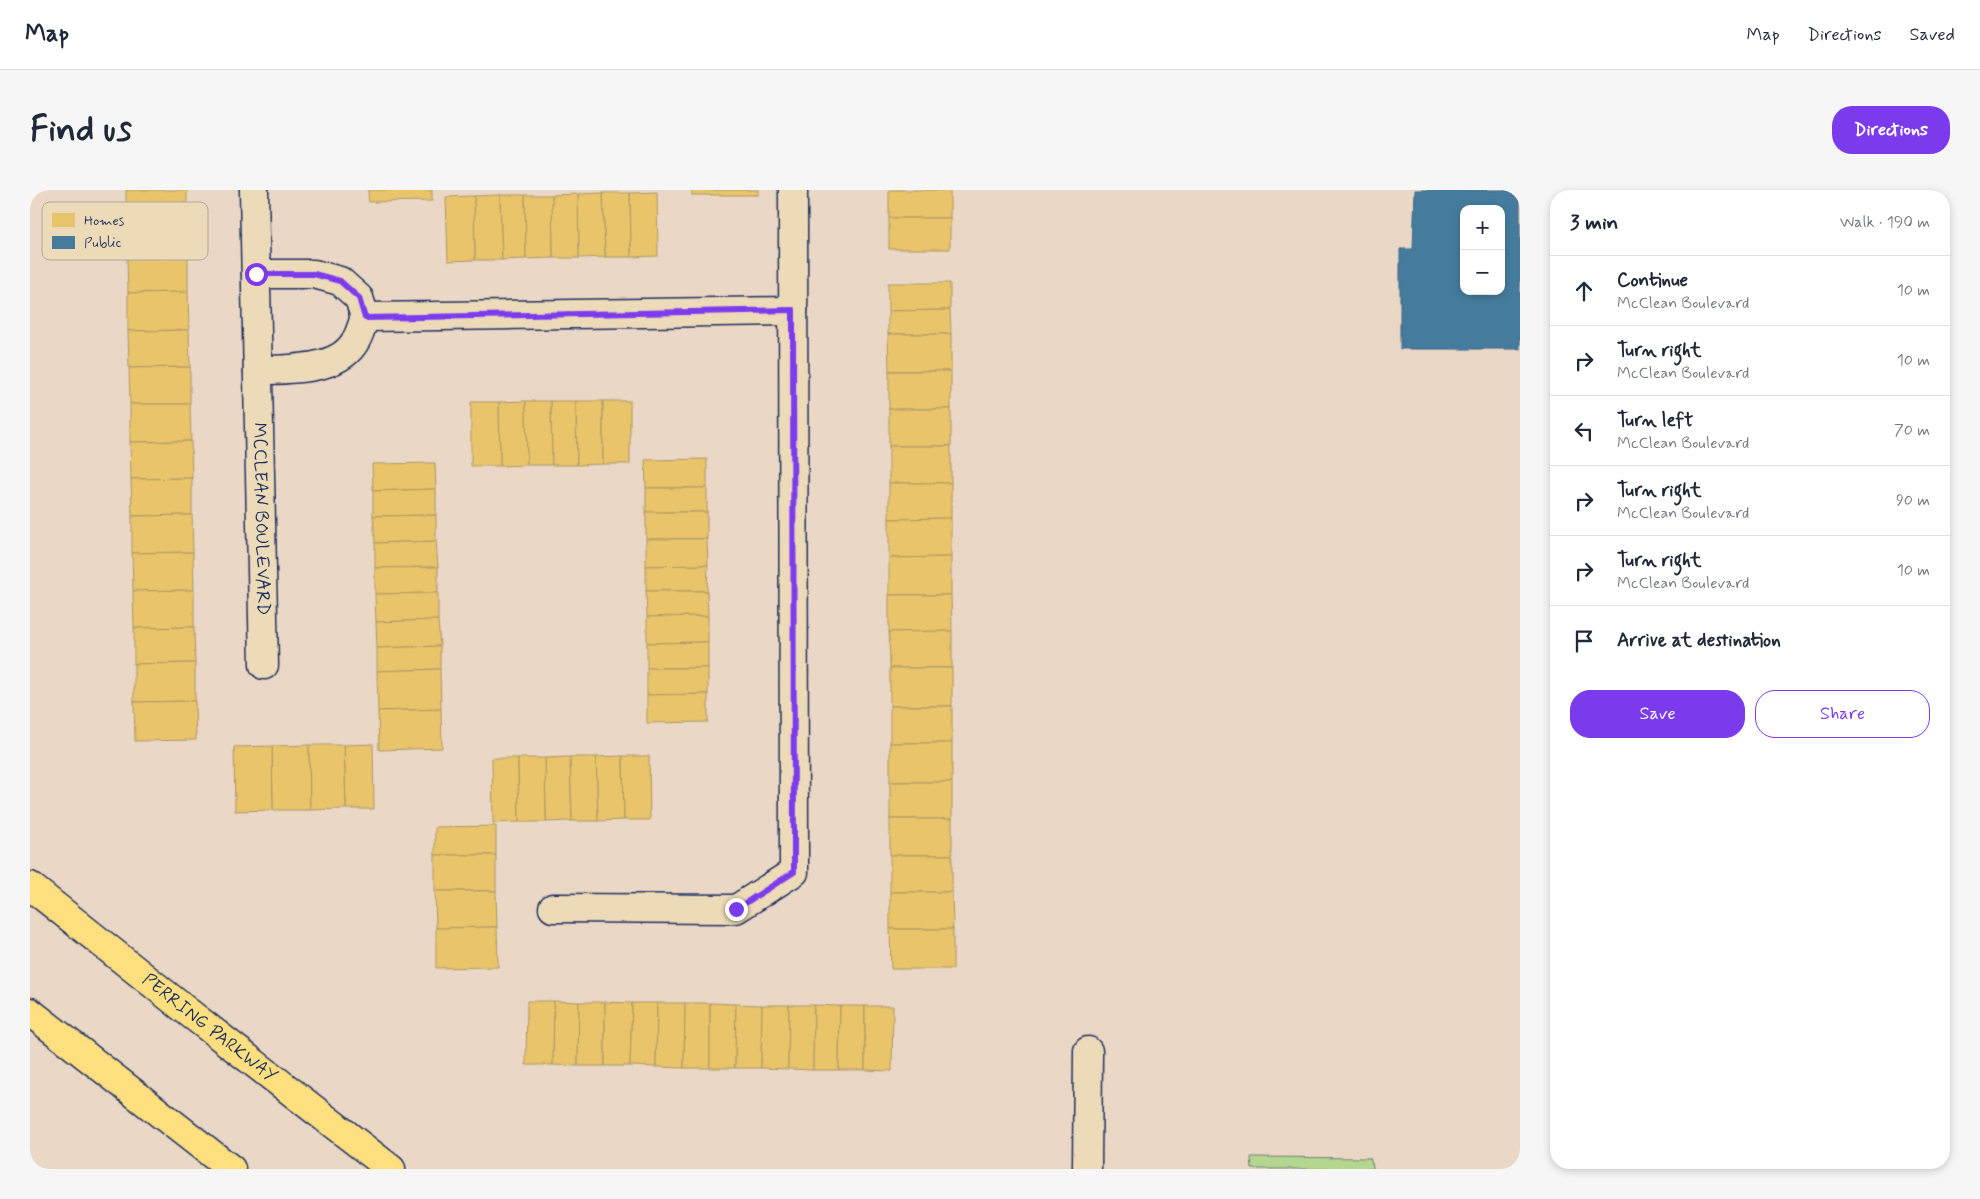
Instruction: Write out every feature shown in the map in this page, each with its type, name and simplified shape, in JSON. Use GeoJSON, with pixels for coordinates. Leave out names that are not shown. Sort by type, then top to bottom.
{"type":"FeatureCollection","features":[{"type":"Feature","properties":{"kind":"main road","name":"PERRING PARKWAY"},"geometry":{"type":"LineString","coordinates":[[30,886],[183,1008],[391,1169]]}},
{"type":"Feature","properties":{"kind":"main road"},"geometry":{"type":"LineString","coordinates":[[40,1020],[231,1169]]}},
{"type":"Feature","properties":{"kind":"street","name":"MCCLEAN BOULEVARD"},"geometry":{"type":"LineString","coordinates":[[254,190],[264,665]]}},
{"type":"Feature","properties":{"kind":"street"},"geometry":{"type":"LineString","coordinates":[[553,908],[736,909],[794,872],[793,190]]}},
{"type":"Feature","properties":{"kind":"street"},"geometry":{"type":"LineString","coordinates":[[256,274],[314,274],[340,281],[359,298],[365,318],[356,341],[339,357],[316,366],[258,371]]}},
{"type":"Feature","properties":{"kind":"street"},"geometry":{"type":"LineString","coordinates":[[365,318],[793,310]]}},
{"type":"Feature","properties":{"kind":"street"},"geometry":{"type":"LineString","coordinates":[[1087,1169],[1088,1051]]}},
{"type":"Feature","properties":{"kind":"green space"},"geometry":{"type":"Polygon","coordinates":[[[1251,1157],[1370,1158],[1374,1169],[1252,1169],[1251,1157]]]}},
{"type":"Feature","properties":{"kind":"building: Homes"},"geometry":{"type":"Polygon","coordinates":[[[126,190],[187,190],[187,202],[126,202],[126,190]]]}},
{"type":"Feature","properties":{"kind":"building: Homes"},"geometry":{"type":"Polygon","coordinates":[[[368,190],[432,190],[432,201],[369,202],[368,190]]]}},
{"type":"Feature","properties":{"kind":"building: Homes"},"geometry":{"type":"Polygon","coordinates":[[[692,190],[758,190],[758,195],[692,195],[692,190]]]}},
{"type":"Feature","properties":{"kind":"building: Homes"},"geometry":{"type":"Polygon","coordinates":[[[889,190],[950,190],[950,218],[889,218],[889,190]]]}},
{"type":"Feature","properties":{"kind":"building: Homes"},"geometry":{"type":"Polygon","coordinates":[[[657,192],[658,256],[631,257],[630,193],[657,192]]]}},
{"type":"Feature","properties":{"kind":"building: Homes"},"geometry":{"type":"Polygon","coordinates":[[[603,193],[630,193],[631,257],[605,257],[603,193]]]}},
{"type":"Feature","properties":{"kind":"building: Homes"},"geometry":{"type":"Polygon","coordinates":[[[603,193],[605,257],[579,258],[578,194],[603,193]]]}},
{"type":"Feature","properties":{"kind":"building: Homes"},"geometry":{"type":"Polygon","coordinates":[[[578,194],[579,258],[553,258],[552,195],[578,194]]]}},
{"type":"Feature","properties":{"kind":"building: Homes"},"geometry":{"type":"Polygon","coordinates":[[[500,195],[502,260],[475,260],[474,196],[500,195]]]}},
{"type":"Feature","properties":{"kind":"building: Homes"},"geometry":{"type":"Polygon","coordinates":[[[500,195],[525,195],[526,259],[502,260],[500,195]]]}},
{"type":"Feature","properties":{"kind":"building: Homes"},"geometry":{"type":"Polygon","coordinates":[[[525,195],[552,195],[553,258],[526,259],[525,195]]]}},
{"type":"Feature","properties":{"kind":"building: Homes"},"geometry":{"type":"Polygon","coordinates":[[[474,196],[475,260],[448,261],[446,197],[474,196]]]}},
{"type":"Feature","properties":{"kind":"building: Homes"},"geometry":{"type":"Polygon","coordinates":[[[889,218],[950,218],[950,249],[889,249],[889,218]]]}},
{"type":"Feature","properties":{"kind":"building: Homes"},"geometry":{"type":"Polygon","coordinates":[[[127,260],[188,260],[188,292],[128,293],[127,260]]]}},
{"type":"Feature","properties":{"kind":"building: Homes"},"geometry":{"type":"Polygon","coordinates":[[[888,283],[950,283],[950,310],[888,311],[888,283]]]}},
{"type":"Feature","properties":{"kind":"building: Homes"},"geometry":{"type":"Polygon","coordinates":[[[188,292],[189,330],[128,331],[128,293],[188,292]]]}},
{"type":"Feature","properties":{"kind":"building: Homes"},"geometry":{"type":"Polygon","coordinates":[[[950,310],[951,334],[888,334],[888,311],[950,310]]]}},
{"type":"Feature","properties":{"kind":"building: Homes"},"geometry":{"type":"Polygon","coordinates":[[[189,330],[190,367],[129,368],[128,331],[189,330]]]}},
{"type":"Feature","properties":{"kind":"building: Homes"},"geometry":{"type":"Polygon","coordinates":[[[888,334],[951,334],[951,371],[889,371],[888,334]]]}},
{"type":"Feature","properties":{"kind":"building: Homes"},"geometry":{"type":"Polygon","coordinates":[[[190,367],[190,404],[130,404],[129,368],[190,367]]]}},
{"type":"Feature","properties":{"kind":"building: Homes"},"geometry":{"type":"Polygon","coordinates":[[[889,371],[951,371],[951,409],[889,409],[889,371]]]}},
{"type":"Feature","properties":{"kind":"building: Homes"},"geometry":{"type":"Polygon","coordinates":[[[526,401],[527,465],[500,466],[499,402],[526,401]]]}},
{"type":"Feature","properties":{"kind":"building: Homes"},"geometry":{"type":"Polygon","coordinates":[[[526,401],[551,401],[552,465],[527,465],[526,401]]]}},
{"type":"Feature","properties":{"kind":"building: Homes"},"geometry":{"type":"Polygon","coordinates":[[[551,401],[576,401],[577,465],[552,465],[551,401]]]}},
{"type":"Feature","properties":{"kind":"building: Homes"},"geometry":{"type":"Polygon","coordinates":[[[576,401],[603,401],[603,464],[577,465],[576,401]]]}},
{"type":"Feature","properties":{"kind":"building: Homes"},"geometry":{"type":"Polygon","coordinates":[[[603,401],[630,401],[630,464],[603,464],[603,401]]]}},
{"type":"Feature","properties":{"kind":"building: Homes"},"geometry":{"type":"Polygon","coordinates":[[[471,402],[499,402],[500,466],[471,466],[471,402]]]}},
{"type":"Feature","properties":{"kind":"building: Homes"},"geometry":{"type":"Polygon","coordinates":[[[130,404],[190,404],[191,441],[130,442],[130,404]]]}},
{"type":"Feature","properties":{"kind":"building: Homes"},"geometry":{"type":"Polygon","coordinates":[[[889,409],[951,409],[951,446],[889,446],[889,409]]]}},
{"type":"Feature","properties":{"kind":"building: Homes"},"geometry":{"type":"Polygon","coordinates":[[[191,441],[192,478],[131,479],[130,442],[191,441]]]}},
{"type":"Feature","properties":{"kind":"building: Homes"},"geometry":{"type":"Polygon","coordinates":[[[889,446],[951,446],[951,483],[889,483],[889,446]]]}},
{"type":"Feature","properties":{"kind":"building: Homes"},"geometry":{"type":"Polygon","coordinates":[[[707,459],[707,488],[646,488],[645,460],[707,459]]]}},
{"type":"Feature","properties":{"kind":"building: Homes"},"geometry":{"type":"Polygon","coordinates":[[[435,463],[436,489],[373,491],[372,464],[435,463]]]}},
{"type":"Feature","properties":{"kind":"building: Homes"},"geometry":{"type":"Polygon","coordinates":[[[192,478],[192,515],[132,516],[131,479],[192,478]]]}},
{"type":"Feature","properties":{"kind":"building: Homes"},"geometry":{"type":"Polygon","coordinates":[[[889,483],[951,483],[951,518],[889,519],[889,483]]]}},
{"type":"Feature","properties":{"kind":"building: Homes"},"geometry":{"type":"Polygon","coordinates":[[[646,488],[707,488],[707,512],[646,512],[646,488]]]}},
{"type":"Feature","properties":{"kind":"building: Homes"},"geometry":{"type":"Polygon","coordinates":[[[436,489],[436,515],[373,516],[373,491],[436,489]]]}},
{"type":"Feature","properties":{"kind":"building: Homes"},"geometry":{"type":"Polygon","coordinates":[[[646,512],[707,512],[707,539],[646,539],[646,512]]]}},
{"type":"Feature","properties":{"kind":"building: Homes"},"geometry":{"type":"Polygon","coordinates":[[[192,515],[193,552],[132,553],[132,516],[192,515]]]}},
{"type":"Feature","properties":{"kind":"building: Homes"},"geometry":{"type":"Polygon","coordinates":[[[436,515],[436,541],[375,543],[373,516],[436,515]]]}},
{"type":"Feature","properties":{"kind":"building: Homes"},"geometry":{"type":"Polygon","coordinates":[[[951,518],[951,557],[889,558],[889,519],[951,518]]]}},
{"type":"Feature","properties":{"kind":"building: Homes"},"geometry":{"type":"Polygon","coordinates":[[[646,539],[707,539],[708,565],[646,566],[646,539]]]}},
{"type":"Feature","properties":{"kind":"building: Homes"},"geometry":{"type":"Polygon","coordinates":[[[436,541],[438,567],[375,568],[375,543],[436,541]]]}},
{"type":"Feature","properties":{"kind":"building: Homes"},"geometry":{"type":"Polygon","coordinates":[[[193,552],[194,590],[133,591],[132,553],[193,552]]]}},
{"type":"Feature","properties":{"kind":"building: Homes"},"geometry":{"type":"Polygon","coordinates":[[[951,557],[951,595],[889,595],[889,558],[951,557]]]}},
{"type":"Feature","properties":{"kind":"building: Homes"},"geometry":{"type":"Polygon","coordinates":[[[708,565],[707,591],[646,591],[646,566],[708,565]]]}},
{"type":"Feature","properties":{"kind":"building: Homes"},"geometry":{"type":"Polygon","coordinates":[[[438,567],[438,593],[375,594],[375,568],[438,567]]]}},
{"type":"Feature","properties":{"kind":"building: Homes"},"geometry":{"type":"Polygon","coordinates":[[[194,590],[194,627],[134,628],[133,591],[194,590]]]}},
{"type":"Feature","properties":{"kind":"building: Homes"},"geometry":{"type":"Polygon","coordinates":[[[646,591],[707,591],[708,616],[647,617],[646,591]]]}},
{"type":"Feature","properties":{"kind":"building: Homes"},"geometry":{"type":"Polygon","coordinates":[[[438,593],[438,620],[376,622],[375,594],[438,593]]]}},
{"type":"Feature","properties":{"kind":"building: Homes"},"geometry":{"type":"Polygon","coordinates":[[[889,595],[951,595],[952,631],[889,632],[889,595]]]}},
{"type":"Feature","properties":{"kind":"building: Homes"},"geometry":{"type":"Polygon","coordinates":[[[708,616],[708,642],[647,643],[647,617],[708,616]]]}},
{"type":"Feature","properties":{"kind":"building: Homes"},"geometry":{"type":"Polygon","coordinates":[[[438,620],[440,646],[377,648],[376,622],[438,620]]]}},
{"type":"Feature","properties":{"kind":"building: Homes"},"geometry":{"type":"Polygon","coordinates":[[[194,627],[195,663],[134,664],[134,628],[194,627]]]}},
{"type":"Feature","properties":{"kind":"building: Homes"},"geometry":{"type":"Polygon","coordinates":[[[952,631],[952,668],[890,668],[889,632],[952,631]]]}},
{"type":"Feature","properties":{"kind":"building: Homes"},"geometry":{"type":"Polygon","coordinates":[[[708,642],[708,668],[647,668],[647,643],[708,642]]]}},
{"type":"Feature","properties":{"kind":"building: Homes"},"geometry":{"type":"Polygon","coordinates":[[[440,646],[440,669],[377,671],[377,648],[440,646]]]}},
{"type":"Feature","properties":{"kind":"building: Homes"},"geometry":{"type":"Polygon","coordinates":[[[195,663],[195,701],[134,702],[134,664],[195,663]]]}},
{"type":"Feature","properties":{"kind":"building: Homes"},"geometry":{"type":"Polygon","coordinates":[[[647,668],[708,668],[708,694],[647,695],[647,668]]]}},
{"type":"Feature","properties":{"kind":"building: Homes"},"geometry":{"type":"Polygon","coordinates":[[[890,668],[952,668],[952,706],[890,706],[890,668]]]}},
{"type":"Feature","properties":{"kind":"building: Homes"},"geometry":{"type":"Polygon","coordinates":[[[440,669],[441,709],[378,711],[377,671],[440,669]]]}},
{"type":"Feature","properties":{"kind":"building: Homes"},"geometry":{"type":"Polygon","coordinates":[[[708,694],[708,722],[647,723],[647,695],[708,694]]]}},
{"type":"Feature","properties":{"kind":"building: Homes"},"geometry":{"type":"Polygon","coordinates":[[[195,701],[196,740],[135,741],[134,702],[195,701]]]}},
{"type":"Feature","properties":{"kind":"building: Homes"},"geometry":{"type":"Polygon","coordinates":[[[890,706],[952,706],[952,743],[890,743],[890,706]]]}},
{"type":"Feature","properties":{"kind":"building: Homes"},"geometry":{"type":"Polygon","coordinates":[[[441,709],[442,748],[379,750],[378,711],[441,709]]]}},
{"type":"Feature","properties":{"kind":"building: Homes"},"geometry":{"type":"Polygon","coordinates":[[[890,743],[952,743],[952,782],[890,782],[890,743]]]}},
{"type":"Feature","properties":{"kind":"building: Homes"},"geometry":{"type":"Polygon","coordinates":[[[373,744],[374,809],[346,809],[344,745],[373,744]]]}},
{"type":"Feature","properties":{"kind":"building: Homes"},"geometry":{"type":"Polygon","coordinates":[[[309,745],[310,810],[273,810],[272,746],[309,745]]]}},
{"type":"Feature","properties":{"kind":"building: Homes"},"geometry":{"type":"Polygon","coordinates":[[[309,745],[344,745],[346,809],[310,810],[309,745]]]}},
{"type":"Feature","properties":{"kind":"building: Homes"},"geometry":{"type":"Polygon","coordinates":[[[272,746],[273,810],[235,811],[234,747],[272,746]]]}},
{"type":"Feature","properties":{"kind":"building: Homes"},"geometry":{"type":"Polygon","coordinates":[[[623,756],[624,820],[598,821],[596,757],[623,756]]]}},
{"type":"Feature","properties":{"kind":"building: Homes"},"geometry":{"type":"Polygon","coordinates":[[[623,756],[649,756],[650,820],[624,820],[623,756]]]}},
{"type":"Feature","properties":{"kind":"building: Homes"},"geometry":{"type":"Polygon","coordinates":[[[570,757],[572,821],[546,822],[545,758],[570,757]]]}},
{"type":"Feature","properties":{"kind":"building: Homes"},"geometry":{"type":"Polygon","coordinates":[[[570,757],[596,757],[598,821],[572,821],[570,757]]]}},
{"type":"Feature","properties":{"kind":"building: Homes"},"geometry":{"type":"Polygon","coordinates":[[[492,758],[518,758],[519,822],[493,823],[492,758]]]}},
{"type":"Feature","properties":{"kind":"building: Homes"},"geometry":{"type":"Polygon","coordinates":[[[518,758],[545,758],[546,822],[519,822],[518,758]]]}},
{"type":"Feature","properties":{"kind":"building: Homes"},"geometry":{"type":"Polygon","coordinates":[[[890,782],[952,782],[952,819],[890,819],[890,782]]]}},
{"type":"Feature","properties":{"kind":"building: Homes"},"geometry":{"type":"Polygon","coordinates":[[[890,819],[952,819],[952,855],[890,855],[890,819]]]}},
{"type":"Feature","properties":{"kind":"building: Homes"},"geometry":{"type":"Polygon","coordinates":[[[496,826],[496,855],[435,855],[435,827],[496,826]]]}},
{"type":"Feature","properties":{"kind":"building: Homes"},"geometry":{"type":"Polygon","coordinates":[[[435,855],[496,855],[496,891],[435,891],[435,855]]]}},
{"type":"Feature","properties":{"kind":"building: Homes"},"geometry":{"type":"Polygon","coordinates":[[[890,855],[952,855],[952,892],[890,892],[890,855]]]}},
{"type":"Feature","properties":{"kind":"building: Homes"},"geometry":{"type":"Polygon","coordinates":[[[435,891],[496,891],[497,927],[436,928],[435,891]]]}},
{"type":"Feature","properties":{"kind":"building: Homes"},"geometry":{"type":"Polygon","coordinates":[[[890,892],[952,892],[953,929],[890,929],[890,892]]]}},
{"type":"Feature","properties":{"kind":"building: Homes"},"geometry":{"type":"Polygon","coordinates":[[[497,927],[498,967],[436,968],[436,928],[497,927]]]}},
{"type":"Feature","properties":{"kind":"building: Homes"},"geometry":{"type":"Polygon","coordinates":[[[890,929],[953,929],[953,969],[891,969],[890,929]]]}},
{"type":"Feature","properties":{"kind":"building: Homes"},"geometry":{"type":"Polygon","coordinates":[[[527,1001],[554,1001],[553,1065],[526,1065],[527,1001]]]}},
{"type":"Feature","properties":{"kind":"building: Homes"},"geometry":{"type":"Polygon","coordinates":[[[554,1001],[579,1002],[578,1066],[553,1065],[554,1001]]]}},
{"type":"Feature","properties":{"kind":"building: Homes"},"geometry":{"type":"Polygon","coordinates":[[[579,1002],[605,1002],[605,1066],[578,1066],[579,1002]]]}},
{"type":"Feature","properties":{"kind":"building: Homes"},"geometry":{"type":"Polygon","coordinates":[[[605,1002],[632,1003],[630,1066],[605,1066],[605,1002]]]}},
{"type":"Feature","properties":{"kind":"building: Homes"},"geometry":{"type":"Polygon","coordinates":[[[632,1003],[657,1003],[656,1067],[630,1066],[632,1003]]]}},
{"type":"Feature","properties":{"kind":"building: Homes"},"geometry":{"type":"Polygon","coordinates":[[[657,1003],[685,1003],[684,1068],[656,1067],[657,1003]]]}},
{"type":"Feature","properties":{"kind":"building: Homes"},"geometry":{"type":"Polygon","coordinates":[[[685,1003],[710,1003],[710,1068],[684,1068],[685,1003]]]}},
{"type":"Feature","properties":{"kind":"building: Homes"},"geometry":{"type":"Polygon","coordinates":[[[710,1003],[736,1004],[735,1068],[710,1068],[710,1003]]]}},
{"type":"Feature","properties":{"kind":"building: Homes"},"geometry":{"type":"Polygon","coordinates":[[[736,1004],[762,1005],[761,1068],[735,1068],[736,1004]]]}},
{"type":"Feature","properties":{"kind":"building: Homes"},"geometry":{"type":"Polygon","coordinates":[[[762,1005],[789,1005],[788,1069],[761,1068],[762,1005]]]}},
{"type":"Feature","properties":{"kind":"building: Homes"},"geometry":{"type":"Polygon","coordinates":[[[789,1005],[814,1005],[813,1070],[788,1069],[789,1005]]]}},
{"type":"Feature","properties":{"kind":"building: Homes"},"geometry":{"type":"Polygon","coordinates":[[[814,1005],[840,1006],[839,1070],[813,1070],[814,1005]]]}},
{"type":"Feature","properties":{"kind":"building: Homes"},"geometry":{"type":"Polygon","coordinates":[[[840,1006],[865,1006],[865,1070],[839,1070],[840,1006]]]}},
{"type":"Feature","properties":{"kind":"building: Homes"},"geometry":{"type":"Polygon","coordinates":[[[865,1006],[893,1006],[892,1071],[865,1070],[865,1006]]]}},
{"type":"Feature","properties":{"kind":"building: Public"},"geometry":{"type":"Polygon","coordinates":[[[1415,190],[1520,190],[1520,349],[1400,349],[1400,249],[1413,249],[1415,190]]]}},
{"type":"Feature","properties":{"kind":"route"},"geometry":{"type":"LineString","coordinates":[[256,274],[314,274],[340,281],[359,298],[365,318],[793,310],[794,872],[736,909]]}}]}
